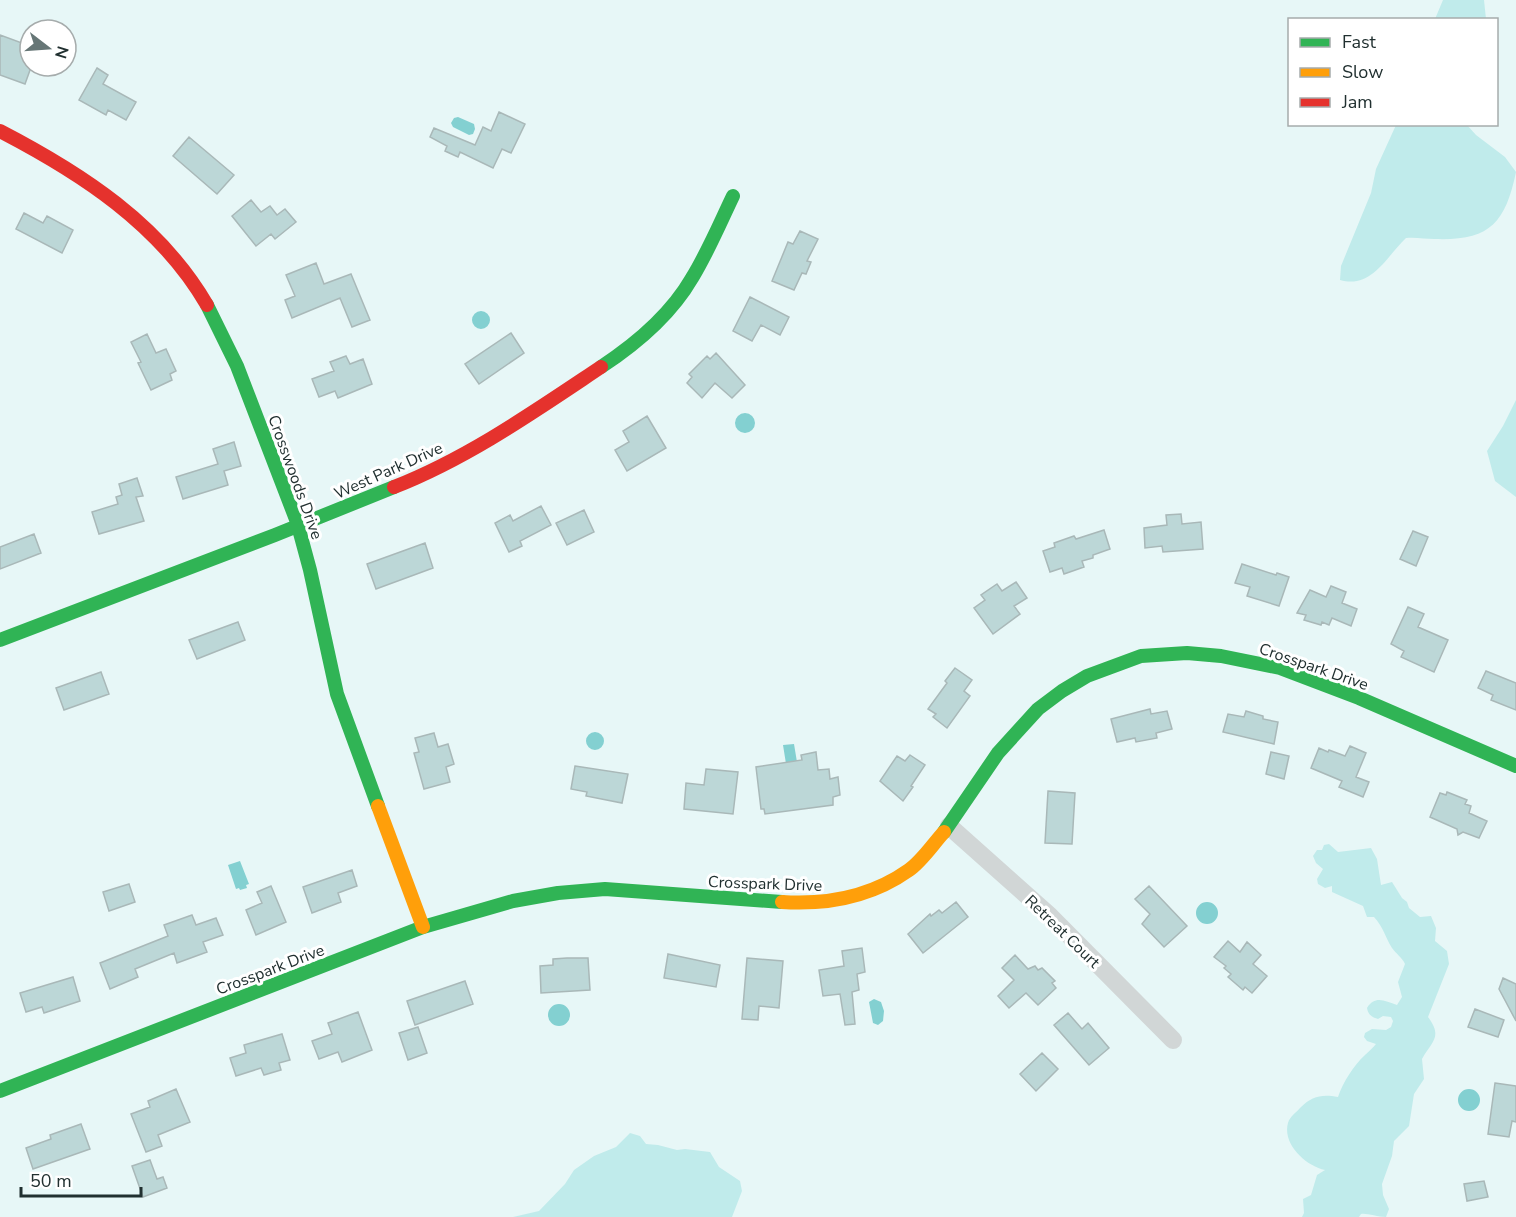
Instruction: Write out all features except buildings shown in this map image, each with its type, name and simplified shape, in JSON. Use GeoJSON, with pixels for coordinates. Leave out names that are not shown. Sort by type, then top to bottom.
{"type":"FeatureCollection","features":[{"type":"Feature","properties":{"kind":"street","name":"Crosswoods Drive"},"geometry":{"type":"LineString","coordinates":[[0,131],[88,180],[138,219],[179,266],[203,299],[238,368],[306,551],[337,694],[423,927]]}},
{"type":"Feature","properties":{"kind":"street","name":"West Park Drive"},"geometry":{"type":"LineString","coordinates":[[0,640],[297,526],[412,480],[445,464],[593,374],[634,344],[669,310],[692,279],[733,196]]}},
{"type":"Feature","properties":{"kind":"street","name":"Crosspark Drive"},"geometry":{"type":"LineString","coordinates":[[0,1091],[423,927],[483,908],[544,894],[605,889],[808,904],[838,901],[873,891],[911,869],[949,826],[998,753],[1038,709],[1087,676],[1141,656],[1187,653],[1229,656],[1280,668],[1359,698],[1516,766]]}},
{"type":"Feature","properties":{"kind":"street","name":"Retreat Court"},"geometry":{"type":"LineString","coordinates":[[949,826],[1050,916],[1173,1040]]}},
{"type":"Feature","properties":{"kind":"shaded area"},"geometry":{"type":"Polygon","coordinates":[[[1443,0],[1484,0],[1486,18],[1435,18],[1443,0]]]}},
{"type":"Feature","properties":{"kind":"shaded area"},"geometry":{"type":"Polygon","coordinates":[[[1396,126],[1468,126],[1505,157],[1516,172],[1506,205],[1491,226],[1481,233],[1453,239],[1406,238],[1370,276],[1351,282],[1340,280],[1341,266],[1371,193],[1376,169],[1396,126]]]}},
{"type":"Feature","properties":{"kind":"shaded area"},"geometry":{"type":"Polygon","coordinates":[[[1516,400],[1516,497],[1495,481],[1487,451],[1516,400]]]}},
{"type":"Feature","properties":{"kind":"shaded area"},"geometry":{"type":"Polygon","coordinates":[[[1329,844],[1338,852],[1371,848],[1377,859],[1381,885],[1392,882],[1409,908],[1420,917],[1431,916],[1436,928],[1435,941],[1447,951],[1449,964],[1428,1017],[1435,1029],[1435,1034],[1422,1059],[1424,1079],[1414,1094],[1409,1126],[1394,1141],[1392,1156],[1382,1184],[1383,1195],[1389,1209],[1386,1217],[1361,1214],[1359,1217],[1302,1217],[1303,1199],[1311,1195],[1317,1175],[1325,1170],[1310,1164],[1297,1153],[1287,1131],[1290,1118],[1313,1098],[1338,1097],[1353,1069],[1376,1044],[1367,1041],[1364,1037],[1365,1033],[1372,1029],[1386,1030],[1391,1027],[1393,1021],[1391,1017],[1383,1016],[1378,1019],[1370,1015],[1367,1008],[1370,1004],[1380,1000],[1397,1005],[1402,997],[1398,982],[1405,964],[1392,948],[1377,921],[1374,917],[1367,917],[1363,906],[1332,892],[1332,886],[1325,888],[1318,884],[1317,879],[1323,869],[1316,863],[1313,856],[1317,850],[1322,850],[1324,845],[1329,844]]]}},
{"type":"Feature","properties":{"kind":"shaded area"},"geometry":{"type":"Polygon","coordinates":[[[630,1133],[640,1136],[646,1144],[677,1150],[710,1152],[719,1167],[740,1181],[742,1191],[732,1217],[513,1217],[539,1211],[565,1184],[574,1170],[594,1156],[616,1147],[630,1133]]]}},
{"type":"Feature","properties":{"kind":"water"},"geometry":{"type":"Polygon","coordinates":[[[458,117],[474,124],[473,134],[469,135],[453,127],[451,123],[454,118],[458,117]]]}},
{"type":"Feature","properties":{"kind":"water"},"geometry":{"type":"Polygon","coordinates":[[[481,311],[487,314],[490,320],[487,326],[481,329],[475,326],[472,320],[475,314],[481,311]]]}},
{"type":"Feature","properties":{"kind":"water"},"geometry":{"type":"Polygon","coordinates":[[[745,413],[752,416],[755,423],[752,430],[745,433],[738,430],[735,423],[738,416],[745,413]]]}},
{"type":"Feature","properties":{"kind":"water"},"geometry":{"type":"Polygon","coordinates":[[[595,732],[601,735],[604,741],[601,747],[595,750],[589,747],[586,741],[589,735],[595,732]]]}},
{"type":"Feature","properties":{"kind":"water"},"geometry":{"type":"Polygon","coordinates":[[[794,744],[798,768],[787,770],[783,745],[794,744]]]}},
{"type":"Feature","properties":{"kind":"water"},"geometry":{"type":"Polygon","coordinates":[[[240,861],[249,884],[246,885],[247,888],[240,890],[236,889],[228,865],[240,861]]]}},
{"type":"Feature","properties":{"kind":"water"},"geometry":{"type":"Polygon","coordinates":[[[1207,902],[1215,905],[1218,913],[1215,921],[1207,924],[1199,921],[1196,913],[1199,905],[1207,902]]]}},
{"type":"Feature","properties":{"kind":"water"},"geometry":{"type":"Polygon","coordinates":[[[874,999],[881,1002],[884,1011],[883,1021],[878,1025],[873,1023],[869,1002],[874,999]]]}},
{"type":"Feature","properties":{"kind":"water"},"geometry":{"type":"Polygon","coordinates":[[[559,1004],[567,1007],[570,1015],[567,1023],[559,1026],[551,1023],[548,1015],[551,1007],[559,1004]]]}},
{"type":"Feature","properties":{"kind":"water"},"geometry":{"type":"Polygon","coordinates":[[[1469,1089],[1477,1092],[1480,1100],[1477,1108],[1469,1111],[1461,1108],[1458,1100],[1461,1092],[1469,1089]]]}},
{"type":"Feature","properties":{"kind":"traffic: fast"},"geometry":{"type":"LineString","coordinates":[[601,367],[639,339],[673,305],[698,268],[733,196]]}},
{"type":"Feature","properties":{"kind":"traffic: fast"},"geometry":{"type":"LineString","coordinates":[[207,305],[237,366],[297,522],[337,694],[378,806]]}},
{"type":"Feature","properties":{"kind":"traffic: fast"},"geometry":{"type":"LineString","coordinates":[[0,640],[394,487]]}},
{"type":"Feature","properties":{"kind":"traffic: fast"},"geometry":{"type":"LineString","coordinates":[[944,832],[998,753],[1038,709],[1087,676],[1141,656],[1187,653],[1221,656],[1280,668],[1359,698],[1516,766]]}},
{"type":"Feature","properties":{"kind":"traffic: fast"},"geometry":{"type":"LineString","coordinates":[[0,1091],[423,927],[513,901],[558,893],[605,889],[782,902]]}},
{"type":"Feature","properties":{"kind":"traffic: slow"},"geometry":{"type":"LineString","coordinates":[[378,806],[423,927]]}},
{"type":"Feature","properties":{"kind":"traffic: slow"},"geometry":{"type":"LineString","coordinates":[[782,902],[832,900],[880,887],[914,866],[944,832]]}},
{"type":"Feature","properties":{"kind":"traffic: jam"},"geometry":{"type":"LineString","coordinates":[[0,131],[60,165],[116,203],[166,250],[188,276],[207,305]]}},
{"type":"Feature","properties":{"kind":"traffic: jam"},"geometry":{"type":"LineString","coordinates":[[394,487],[475,448],[601,367]]}}]}
